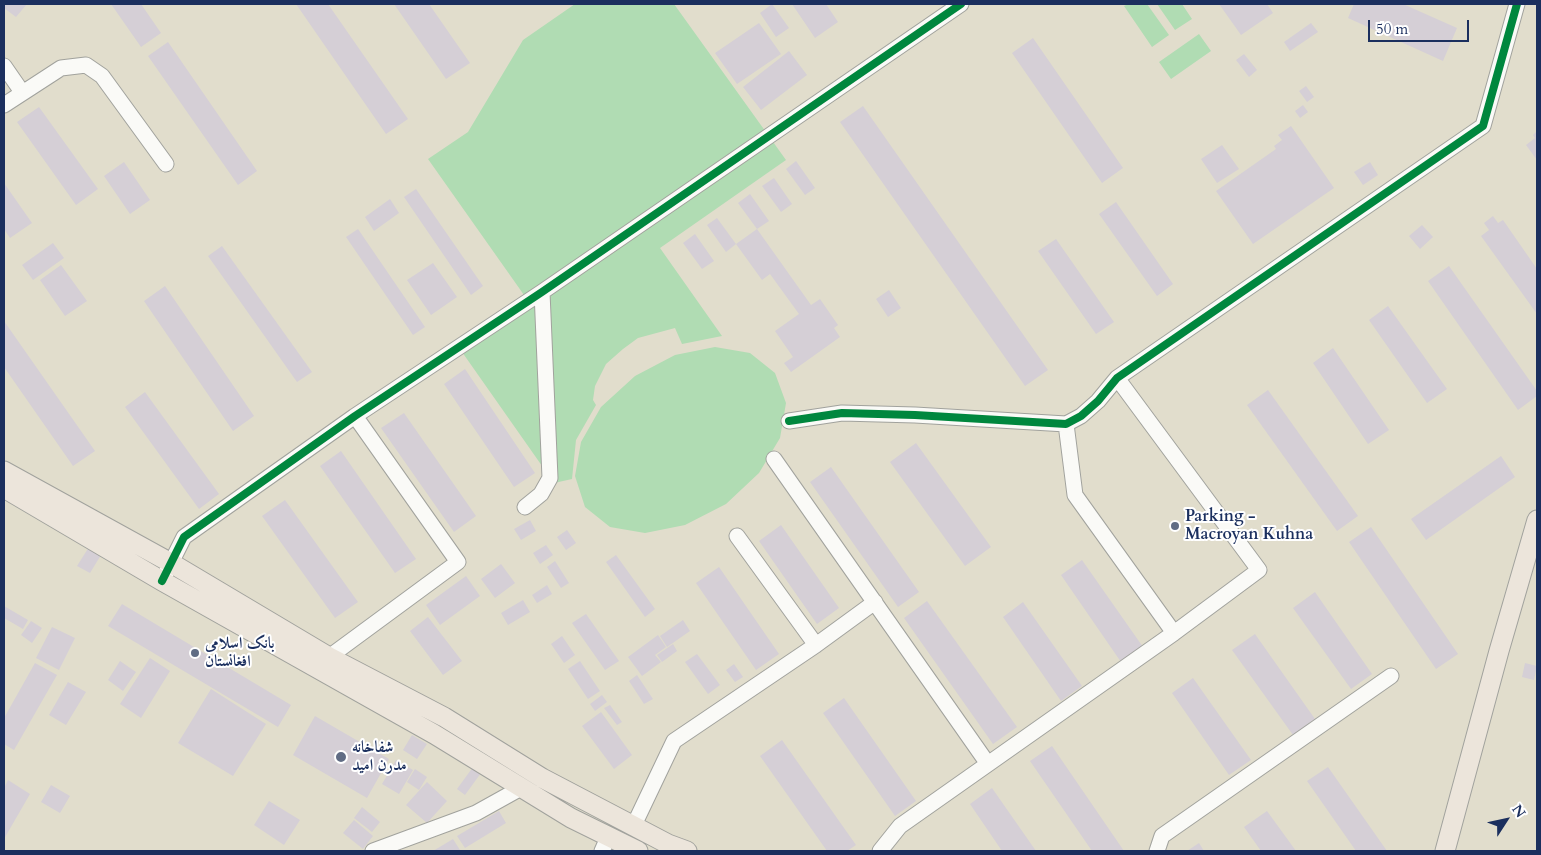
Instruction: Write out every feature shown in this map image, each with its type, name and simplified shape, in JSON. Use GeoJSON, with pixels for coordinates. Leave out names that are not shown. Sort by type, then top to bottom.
{"type":"FeatureCollection","features":[{"type":"Feature","properties":{"kind":"main road"},"geometry":{"type":"LineString","coordinates":[[4,471],[171,563],[329,657],[444,717],[542,778],[668,844],[687,851]]}},
{"type":"Feature","properties":{"kind":"main road"},"geometry":{"type":"LineString","coordinates":[[4,488],[162,581],[434,734],[571,818],[609,845],[638,851]]}},
{"type":"Feature","properties":{"kind":"main road"},"geometry":{"type":"LineString","coordinates":[[1445,851],[1499,651],[1537,520]]}},
{"type":"Feature","properties":{"kind":"main road"},"geometry":{"type":"LineString","coordinates":[[1457,851],[1537,554]]}},
{"type":"Feature","properties":{"kind":"street"},"geometry":{"type":"LineString","coordinates":[[162,581],[184,537],[355,416],[542,292],[961,4]]}},
{"type":"Feature","properties":{"kind":"street"},"geometry":{"type":"LineString","coordinates":[[789,421],[842,413],[915,415],[1066,424],[1081,416],[1098,401],[1117,378],[1483,126],[1517,4]]}},
{"type":"Feature","properties":{"kind":"street"},"geometry":{"type":"LineString","coordinates":[[4,105],[61,68],[86,65],[102,76],[166,164]]}},
{"type":"Feature","properties":{"kind":"street"},"geometry":{"type":"LineString","coordinates":[[4,66],[22,92]]}},
{"type":"Feature","properties":{"kind":"street"},"geometry":{"type":"LineString","coordinates":[[525,507],[541,494],[550,478],[542,292]]}},
{"type":"Feature","properties":{"kind":"street"},"geometry":{"type":"LineString","coordinates":[[880,851],[900,826],[1174,633],[1259,570],[1117,378]]}},
{"type":"Feature","properties":{"kind":"street"},"geometry":{"type":"LineString","coordinates":[[329,657],[458,562],[355,416]]}},
{"type":"Feature","properties":{"kind":"street"},"geometry":{"type":"LineString","coordinates":[[1066,424],[1075,495],[1174,633]]}},
{"type":"Feature","properties":{"kind":"street"},"geometry":{"type":"LineString","coordinates":[[774,459],[988,764]]}},
{"type":"Feature","properties":{"kind":"street"},"geometry":{"type":"LineString","coordinates":[[737,536],[816,645]]}},
{"type":"Feature","properties":{"kind":"street"},"geometry":{"type":"LineString","coordinates":[[634,825],[674,741],[816,645],[874,602]]}},
{"type":"Feature","properties":{"kind":"street"},"geometry":{"type":"LineString","coordinates":[[1157,851],[1162,836],[1391,676]]}},
{"type":"Feature","properties":{"kind":"street"},"geometry":{"type":"LineString","coordinates":[[373,851],[476,813],[521,788]]}},
{"type":"Feature","properties":{"kind":"green space"},"geometry":{"type":"Polygon","coordinates":[[[575,4],[674,4],[786,160],[660,248],[722,336],[682,344],[675,328],[638,338],[623,349],[606,364],[595,386],[593,400],[596,405],[576,440],[572,479],[554,483],[455,342],[524,295],[428,159],[468,132],[523,40],[575,4]]]}},
{"type":"Feature","properties":{"kind":"green space"},"geometry":{"type":"Polygon","coordinates":[[[1128,4],[1147,4],[1169,35],[1152,47],[1124,6],[1128,4]]]}},
{"type":"Feature","properties":{"kind":"green space"},"geometry":{"type":"Polygon","coordinates":[[[1157,4],[1182,4],[1192,19],[1175,30],[1157,4]]]}},
{"type":"Feature","properties":{"kind":"green space"},"geometry":{"type":"Polygon","coordinates":[[[1199,34],[1211,51],[1171,79],[1159,62],[1199,34]]]}},
{"type":"Feature","properties":{"kind":"green space"},"geometry":{"type":"Polygon","coordinates":[[[715,347],[750,353],[775,373],[786,403],[780,438],[759,473],[726,504],[685,525],[645,533],[610,527],[585,507],[575,476],[581,442],[601,407],[635,376],[675,355],[715,347]]]}},
{"type":"Feature","properties":{"kind":"building"},"geometry":{"type":"Polygon","coordinates":[[[4,4],[27,4],[16,17],[4,8],[4,4]]]}},
{"type":"Feature","properties":{"kind":"building"},"geometry":{"type":"Polygon","coordinates":[[[111,4],[141,4],[161,33],[141,47],[111,4]]]}},
{"type":"Feature","properties":{"kind":"building"},"geometry":{"type":"Polygon","coordinates":[[[296,4],[328,4],[408,119],[386,134],[296,4]]]}},
{"type":"Feature","properties":{"kind":"building"},"geometry":{"type":"Polygon","coordinates":[[[394,4],[429,4],[470,63],[446,79],[394,4]]]}},
{"type":"Feature","properties":{"kind":"building"},"geometry":{"type":"Polygon","coordinates":[[[772,4],[789,28],[776,37],[760,13],[772,4]]]}},
{"type":"Feature","properties":{"kind":"building"},"geometry":{"type":"Polygon","coordinates":[[[792,4],[826,4],[838,22],[815,38],[792,4]]]}},
{"type":"Feature","properties":{"kind":"building"},"geometry":{"type":"Polygon","coordinates":[[[1219,4],[1267,4],[1273,13],[1241,35],[1219,4]]]}},
{"type":"Feature","properties":{"kind":"building"},"geometry":{"type":"Polygon","coordinates":[[[1354,4],[1403,4],[1457,28],[1443,61],[1348,18],[1354,4]]]}},
{"type":"Feature","properties":{"kind":"building"},"geometry":{"type":"Polygon","coordinates":[[[759,23],[781,54],[737,84],[715,53],[759,23]]]}},
{"type":"Feature","properties":{"kind":"building"},"geometry":{"type":"Polygon","coordinates":[[[1311,23],[1318,32],[1290,51],[1284,42],[1311,23]]]}},
{"type":"Feature","properties":{"kind":"building"},"geometry":{"type":"Polygon","coordinates":[[[1033,38],[1123,168],[1102,183],[1012,53],[1033,38]]]}},
{"type":"Feature","properties":{"kind":"building"},"geometry":{"type":"Polygon","coordinates":[[[168,42],[257,171],[238,185],[148,56],[168,42]]]}},
{"type":"Feature","properties":{"kind":"building"},"geometry":{"type":"Polygon","coordinates":[[[789,51],[807,75],[761,110],[743,87],[789,51]]]}},
{"type":"Feature","properties":{"kind":"building"},"geometry":{"type":"Polygon","coordinates":[[[1244,54],[1257,70],[1249,77],[1236,60],[1244,54]]]}},
{"type":"Feature","properties":{"kind":"building"},"geometry":{"type":"Polygon","coordinates":[[[1306,86],[1314,97],[1307,102],[1299,91],[1306,86]]]}},
{"type":"Feature","properties":{"kind":"building"},"geometry":{"type":"Polygon","coordinates":[[[1303,105],[1308,112],[1300,118],[1295,111],[1303,105]]]}},
{"type":"Feature","properties":{"kind":"building"},"geometry":{"type":"Polygon","coordinates":[[[863,106],[1048,370],[1025,386],[840,122],[863,106]]]}},
{"type":"Feature","properties":{"kind":"building"},"geometry":{"type":"Polygon","coordinates":[[[39,107],[98,189],[76,205],[17,122],[39,107]]]}},
{"type":"Feature","properties":{"kind":"building"},"geometry":{"type":"Polygon","coordinates":[[[1291,126],[1334,188],[1253,244],[1216,191],[1276,149],[1274,146],[1282,140],[1278,135],[1291,126]]]}},
{"type":"Feature","properties":{"kind":"building"},"geometry":{"type":"Polygon","coordinates":[[[1537,131],[1537,160],[1526,145],[1535,138],[1533,135],[1537,131]]]}},
{"type":"Feature","properties":{"kind":"building"},"geometry":{"type":"Polygon","coordinates":[[[1222,145],[1239,169],[1217,183],[1201,159],[1222,145]]]}},
{"type":"Feature","properties":{"kind":"building"},"geometry":{"type":"Polygon","coordinates":[[[796,161],[815,188],[805,195],[786,169],[796,161]]]}},
{"type":"Feature","properties":{"kind":"building"},"geometry":{"type":"Polygon","coordinates":[[[124,162],[150,200],[130,214],[104,176],[124,162]]]}},
{"type":"Feature","properties":{"kind":"building"},"geometry":{"type":"Polygon","coordinates":[[[1370,162],[1378,175],[1363,185],[1354,172],[1370,162]]]}},
{"type":"Feature","properties":{"kind":"building"},"geometry":{"type":"Polygon","coordinates":[[[774,178],[792,204],[781,212],[762,186],[774,178]]]}},
{"type":"Feature","properties":{"kind":"building"},"geometry":{"type":"Polygon","coordinates":[[[4,183],[32,223],[10,238],[4,229],[4,183]]]}},
{"type":"Feature","properties":{"kind":"building"},"geometry":{"type":"Polygon","coordinates":[[[416,189],[483,286],[471,295],[404,197],[416,189]]]}},
{"type":"Feature","properties":{"kind":"building"},"geometry":{"type":"Polygon","coordinates":[[[750,194],[769,221],[757,229],[738,203],[750,194]]]}},
{"type":"Feature","properties":{"kind":"building"},"geometry":{"type":"Polygon","coordinates":[[[390,199],[399,213],[374,231],[365,217],[390,199]]]}},
{"type":"Feature","properties":{"kind":"building"},"geometry":{"type":"Polygon","coordinates":[[[1116,202],[1173,284],[1157,296],[1099,214],[1116,202]]]}},
{"type":"Feature","properties":{"kind":"building"},"geometry":{"type":"Polygon","coordinates":[[[1493,216],[1498,223],[1503,220],[1537,269],[1537,314],[1481,236],[1489,230],[1484,223],[1493,216]]]}},
{"type":"Feature","properties":{"kind":"building"},"geometry":{"type":"Polygon","coordinates":[[[717,218],[736,244],[726,252],[707,225],[717,218]]]}},
{"type":"Feature","properties":{"kind":"building"},"geometry":{"type":"Polygon","coordinates":[[[1422,225],[1433,237],[1420,249],[1409,236],[1422,225]]]}},
{"type":"Feature","properties":{"kind":"building"},"geometry":{"type":"Polygon","coordinates":[[[358,229],[425,327],[413,335],[346,237],[358,229]]]}},
{"type":"Feature","properties":{"kind":"building"},"geometry":{"type":"Polygon","coordinates":[[[757,229],[811,305],[820,299],[838,325],[834,328],[840,337],[791,372],[784,363],[793,357],[775,331],[799,314],[770,274],[762,280],[736,244],[757,229]]]}},
{"type":"Feature","properties":{"kind":"building"},"geometry":{"type":"Polygon","coordinates":[[[695,234],[714,261],[702,269],[683,243],[695,234]]]}},
{"type":"Feature","properties":{"kind":"building"},"geometry":{"type":"Polygon","coordinates":[[[1056,239],[1114,322],[1096,334],[1038,251],[1056,239]]]}},
{"type":"Feature","properties":{"kind":"building"},"geometry":{"type":"Polygon","coordinates":[[[53,243],[64,258],[33,280],[22,265],[53,243]]]}},
{"type":"Feature","properties":{"kind":"building"},"geometry":{"type":"Polygon","coordinates":[[[222,246],[312,372],[297,382],[208,256],[222,246]]]}},
{"type":"Feature","properties":{"kind":"building"},"geometry":{"type":"Polygon","coordinates":[[[433,263],[457,297],[431,315],[407,280],[433,263]]]}},
{"type":"Feature","properties":{"kind":"building"},"geometry":{"type":"Polygon","coordinates":[[[61,265],[87,301],[65,316],[40,280],[61,265]]]}},
{"type":"Feature","properties":{"kind":"building"},"geometry":{"type":"Polygon","coordinates":[[[1449,266],[1537,391],[1537,396],[1518,410],[1428,281],[1449,266]]]}},
{"type":"Feature","properties":{"kind":"building"},"geometry":{"type":"Polygon","coordinates":[[[165,286],[254,416],[233,431],[144,301],[165,286]]]}},
{"type":"Feature","properties":{"kind":"building"},"geometry":{"type":"Polygon","coordinates":[[[889,290],[901,308],[888,317],[876,299],[889,290]]]}},
{"type":"Feature","properties":{"kind":"building"},"geometry":{"type":"Polygon","coordinates":[[[1388,306],[1447,389],[1427,403],[1369,320],[1388,306]]]}},
{"type":"Feature","properties":{"kind":"building"},"geometry":{"type":"Polygon","coordinates":[[[4,321],[95,451],[73,466],[4,367],[4,321]]]}},
{"type":"Feature","properties":{"kind":"building"},"geometry":{"type":"Polygon","coordinates":[[[1333,348],[1389,430],[1368,444],[1313,363],[1333,348]]]}},
{"type":"Feature","properties":{"kind":"building"},"geometry":{"type":"Polygon","coordinates":[[[465,369],[535,473],[514,487],[444,384],[465,369]]]}},
{"type":"Feature","properties":{"kind":"building"},"geometry":{"type":"Polygon","coordinates":[[[1268,390],[1358,516],[1337,531],[1247,405],[1268,390]]]}},
{"type":"Feature","properties":{"kind":"building"},"geometry":{"type":"Polygon","coordinates":[[[145,392],[219,494],[199,509],[125,407],[145,392]]]}},
{"type":"Feature","properties":{"kind":"building"},"geometry":{"type":"Polygon","coordinates":[[[404,413],[476,516],[454,532],[381,428],[404,413]]]}},
{"type":"Feature","properties":{"kind":"building"},"geometry":{"type":"Polygon","coordinates":[[[916,443],[991,547],[965,566],[890,462],[916,443]]]}},
{"type":"Feature","properties":{"kind":"building"},"geometry":{"type":"Polygon","coordinates":[[[341,451],[416,559],[395,573],[320,466],[341,451]]]}},
{"type":"Feature","properties":{"kind":"building"},"geometry":{"type":"Polygon","coordinates":[[[1501,456],[1515,477],[1426,540],[1411,519],[1501,456]]]}},
{"type":"Feature","properties":{"kind":"building"},"geometry":{"type":"Polygon","coordinates":[[[831,467],[919,592],[898,607],[810,482],[831,467]]]}},
{"type":"Feature","properties":{"kind":"building"},"geometry":{"type":"Polygon","coordinates":[[[285,500],[358,602],[335,618],[262,516],[285,500]]]}},
{"type":"Feature","properties":{"kind":"building"},"geometry":{"type":"Polygon","coordinates":[[[530,520],[536,531],[521,540],[514,529],[530,520]]]}},
{"type":"Feature","properties":{"kind":"building"},"geometry":{"type":"Polygon","coordinates":[[[781,525],[839,608],[817,624],[759,541],[781,525]]]}},
{"type":"Feature","properties":{"kind":"building"},"geometry":{"type":"Polygon","coordinates":[[[1371,527],[1458,654],[1436,669],[1349,542],[1371,527]]]}},
{"type":"Feature","properties":{"kind":"building"},"geometry":{"type":"Polygon","coordinates":[[[567,530],[576,543],[566,550],[557,537],[567,530]]]}},
{"type":"Feature","properties":{"kind":"building"},"geometry":{"type":"Polygon","coordinates":[[[546,545],[553,555],[540,564],[533,553],[546,545]]]}},
{"type":"Feature","properties":{"kind":"building"},"geometry":{"type":"Polygon","coordinates":[[[89,547],[101,555],[90,573],[77,566],[89,547]]]}},
{"type":"Feature","properties":{"kind":"building"},"geometry":{"type":"Polygon","coordinates":[[[616,555],[655,609],[645,617],[606,562],[616,555]]]}},
{"type":"Feature","properties":{"kind":"building"},"geometry":{"type":"Polygon","coordinates":[[[1082,560],[1143,647],[1121,662],[1061,575],[1082,560]]]}},
{"type":"Feature","properties":{"kind":"building"},"geometry":{"type":"Polygon","coordinates":[[[555,561],[569,583],[561,588],[547,567],[555,561]]]}},
{"type":"Feature","properties":{"kind":"building"},"geometry":{"type":"Polygon","coordinates":[[[501,564],[515,583],[495,598],[481,579],[501,564]]]}},
{"type":"Feature","properties":{"kind":"building"},"geometry":{"type":"Polygon","coordinates":[[[719,567],[779,654],[756,670],[696,583],[719,567]]]}},
{"type":"Feature","properties":{"kind":"building"},"geometry":{"type":"Polygon","coordinates":[[[466,576],[480,596],[440,625],[426,605],[466,576]]]}},
{"type":"Feature","properties":{"kind":"building"},"geometry":{"type":"Polygon","coordinates":[[[547,585],[552,594],[537,603],[532,595],[547,585]]]}},
{"type":"Feature","properties":{"kind":"building"},"geometry":{"type":"Polygon","coordinates":[[[1315,592],[1372,674],[1351,689],[1293,608],[1315,592]]]}},
{"type":"Feature","properties":{"kind":"building"},"geometry":{"type":"Polygon","coordinates":[[[523,600],[530,612],[508,625],[501,613],[523,600]]]}},
{"type":"Feature","properties":{"kind":"building"},"geometry":{"type":"Polygon","coordinates":[[[927,601],[1017,727],[993,744],[904,618],[927,601]]]}},
{"type":"Feature","properties":{"kind":"building"},"geometry":{"type":"Polygon","coordinates":[[[1023,602],[1082,686],[1061,701],[1003,617],[1023,602]]]}},
{"type":"Feature","properties":{"kind":"building"},"geometry":{"type":"Polygon","coordinates":[[[122,604],[291,705],[278,727],[108,626],[122,604]]]}},
{"type":"Feature","properties":{"kind":"building"},"geometry":{"type":"Polygon","coordinates":[[[4,606],[28,620],[23,629],[4,618],[4,606]]]}},
{"type":"Feature","properties":{"kind":"building"},"geometry":{"type":"Polygon","coordinates":[[[586,614],[619,661],[605,670],[572,623],[586,614]]]}},
{"type":"Feature","properties":{"kind":"building"},"geometry":{"type":"Polygon","coordinates":[[[428,617],[462,661],[443,675],[410,631],[428,617]]]}},
{"type":"Feature","properties":{"kind":"building"},"geometry":{"type":"Polygon","coordinates":[[[683,620],[690,631],[667,647],[660,636],[683,620]]]}},
{"type":"Feature","properties":{"kind":"building"},"geometry":{"type":"Polygon","coordinates":[[[31,621],[42,628],[32,643],[21,635],[31,621]]]}},
{"type":"Feature","properties":{"kind":"building"},"geometry":{"type":"Polygon","coordinates":[[[52,627],[75,638],[59,670],[36,658],[52,627]]]}},
{"type":"Feature","properties":{"kind":"building"},"geometry":{"type":"Polygon","coordinates":[[[1255,634],[1315,719],[1293,735],[1232,650],[1255,634]]]}},
{"type":"Feature","properties":{"kind":"building"},"geometry":{"type":"Polygon","coordinates":[[[658,635],[666,647],[655,655],[661,662],[642,676],[628,657],[658,635]]]}},
{"type":"Feature","properties":{"kind":"building"},"geometry":{"type":"Polygon","coordinates":[[[562,636],[575,655],[564,663],[551,644],[562,636]]]}},
{"type":"Feature","properties":{"kind":"building"},"geometry":{"type":"Polygon","coordinates":[[[673,644],[677,651],[662,662],[657,655],[673,644]]]}},
{"type":"Feature","properties":{"kind":"building"},"geometry":{"type":"Polygon","coordinates":[[[697,654],[720,685],[708,694],[685,662],[697,654]]]}},
{"type":"Feature","properties":{"kind":"building"},"geometry":{"type":"Polygon","coordinates":[[[150,658],[170,671],[141,718],[120,704],[150,658]]]}},
{"type":"Feature","properties":{"kind":"building"},"geometry":{"type":"Polygon","coordinates":[[[120,661],[136,672],[123,691],[108,680],[120,661]]]}},
{"type":"Feature","properties":{"kind":"building"},"geometry":{"type":"Polygon","coordinates":[[[580,661],[600,691],[588,699],[568,669],[580,661]]]}},
{"type":"Feature","properties":{"kind":"building"},"geometry":{"type":"Polygon","coordinates":[[[35,663],[57,675],[14,750],[4,744],[4,718],[35,663]]]}},
{"type":"Feature","properties":{"kind":"building"},"geometry":{"type":"Polygon","coordinates":[[[1525,663],[1537,666],[1534,680],[1522,677],[1525,663]]]}},
{"type":"Feature","properties":{"kind":"building"},"geometry":{"type":"Polygon","coordinates":[[[734,664],[743,677],[735,682],[726,670],[734,664]]]}},
{"type":"Feature","properties":{"kind":"building"},"geometry":{"type":"Polygon","coordinates":[[[637,675],[653,699],[644,704],[629,681],[637,675]]]}},
{"type":"Feature","properties":{"kind":"building"},"geometry":{"type":"Polygon","coordinates":[[[1193,678],[1251,760],[1229,775],[1172,693],[1193,678]]]}},
{"type":"Feature","properties":{"kind":"building"},"geometry":{"type":"Polygon","coordinates":[[[68,682],[86,692],[66,725],[49,715],[68,682]]]}},
{"type":"Feature","properties":{"kind":"building"},"geometry":{"type":"Polygon","coordinates":[[[211,689],[266,724],[233,776],[178,743],[211,689]]]}},
{"type":"Feature","properties":{"kind":"building"},"geometry":{"type":"Polygon","coordinates":[[[602,695],[607,702],[595,711],[590,704],[602,695]]]}},
{"type":"Feature","properties":{"kind":"building"},"geometry":{"type":"Polygon","coordinates":[[[844,698],[916,801],[895,816],[823,713],[844,698]]]}},
{"type":"Feature","properties":{"kind":"building"},"geometry":{"type":"Polygon","coordinates":[[[610,705],[622,722],[617,725],[604,708],[610,705]]]}},
{"type":"Feature","properties":{"kind":"building"},"geometry":{"type":"Polygon","coordinates":[[[601,712],[632,755],[614,769],[582,726],[601,712]]]}},
{"type":"Feature","properties":{"kind":"building","name":"شفاخانه مدرن امید"},"geometry":{"type":"Polygon","coordinates":[[[315,716],[389,759],[367,798],[293,755],[315,716]]]}},
{"type":"Feature","properties":{"kind":"building"},"geometry":{"type":"Polygon","coordinates":[[[412,735],[427,744],[417,759],[403,750],[412,735]]]}},
{"type":"Feature","properties":{"kind":"building"},"geometry":{"type":"Polygon","coordinates":[[[782,740],[856,845],[847,851],[827,851],[760,756],[782,740]]]}},
{"type":"Feature","properties":{"kind":"building"},"geometry":{"type":"Polygon","coordinates":[[[1052,746],[1124,851],[1092,851],[1030,761],[1052,746]]]}},
{"type":"Feature","properties":{"kind":"building"},"geometry":{"type":"Polygon","coordinates":[[[396,760],[413,770],[399,794],[382,784],[396,760]]]}},
{"type":"Feature","properties":{"kind":"building"},"geometry":{"type":"Polygon","coordinates":[[[473,767],[481,773],[465,795],[457,789],[473,767]]]}},
{"type":"Feature","properties":{"kind":"building"},"geometry":{"type":"Polygon","coordinates":[[[1328,767],[1387,851],[1356,851],[1307,781],[1328,767]]]}},
{"type":"Feature","properties":{"kind":"building"},"geometry":{"type":"Polygon","coordinates":[[[415,769],[427,777],[419,790],[407,782],[415,769]]]}},
{"type":"Feature","properties":{"kind":"building"},"geometry":{"type":"Polygon","coordinates":[[[8,780],[30,794],[4,839],[4,788],[8,780]]]}},
{"type":"Feature","properties":{"kind":"building"},"geometry":{"type":"Polygon","coordinates":[[[427,782],[447,801],[427,823],[406,805],[427,782]]]}},
{"type":"Feature","properties":{"kind":"building"},"geometry":{"type":"Polygon","coordinates":[[[51,785],[70,796],[60,813],[41,802],[51,785]]]}},
{"type":"Feature","properties":{"kind":"building"},"geometry":{"type":"Polygon","coordinates":[[[992,788],[1036,851],[1002,851],[970,804],[992,788]]]}},
{"type":"Feature","properties":{"kind":"building"},"geometry":{"type":"Polygon","coordinates":[[[269,801],[300,820],[284,845],[254,825],[269,801]]]}},
{"type":"Feature","properties":{"kind":"building"},"geometry":{"type":"Polygon","coordinates":[[[362,807],[380,822],[372,832],[354,818],[362,807]]]}},
{"type":"Feature","properties":{"kind":"building"},"geometry":{"type":"Polygon","coordinates":[[[499,811],[506,823],[465,848],[457,836],[499,811]]]}},
{"type":"Feature","properties":{"kind":"building"},"geometry":{"type":"Polygon","coordinates":[[[1267,811],[1296,851],[1261,851],[1244,827],[1267,811]]]}},
{"type":"Feature","properties":{"kind":"building"},"geometry":{"type":"Polygon","coordinates":[[[354,820],[373,836],[363,849],[343,833],[354,820]]]}},
{"type":"Feature","properties":{"kind":"building"},"geometry":{"type":"Polygon","coordinates":[[[453,839],[460,850],[433,851],[453,839]]]}},
{"type":"Feature","properties":{"kind":"building"},"geometry":{"type":"Polygon","coordinates":[[[1199,843],[1204,851],[1187,851],[1199,843]]]}},
{"type":"Feature","properties":{"kind":"cycle path"},"geometry":{"type":"LineString","coordinates":[[162,581],[184,537],[355,416],[542,292],[961,4]]}},
{"type":"Feature","properties":{"kind":"cycle path"},"geometry":{"type":"LineString","coordinates":[[789,421],[842,413],[915,415],[1066,424],[1081,416],[1098,401],[1117,378],[1483,126],[1517,4]]}},
{"type":"Feature","properties":{"kind":"place","name":"Parking - Macroyan Kuhna"},"geometry":{"type":"Point","coordinates":[1175,526]}},
{"type":"Feature","properties":{"kind":"place","name":"بانک اسلامی افغانستان"},"geometry":{"type":"Point","coordinates":[195,653]}},
{"type":"Feature","properties":{"kind":"place","name":"شفاخانه مدرن امید"},"geometry":{"type":"Point","coordinates":[341,757]}}]}
